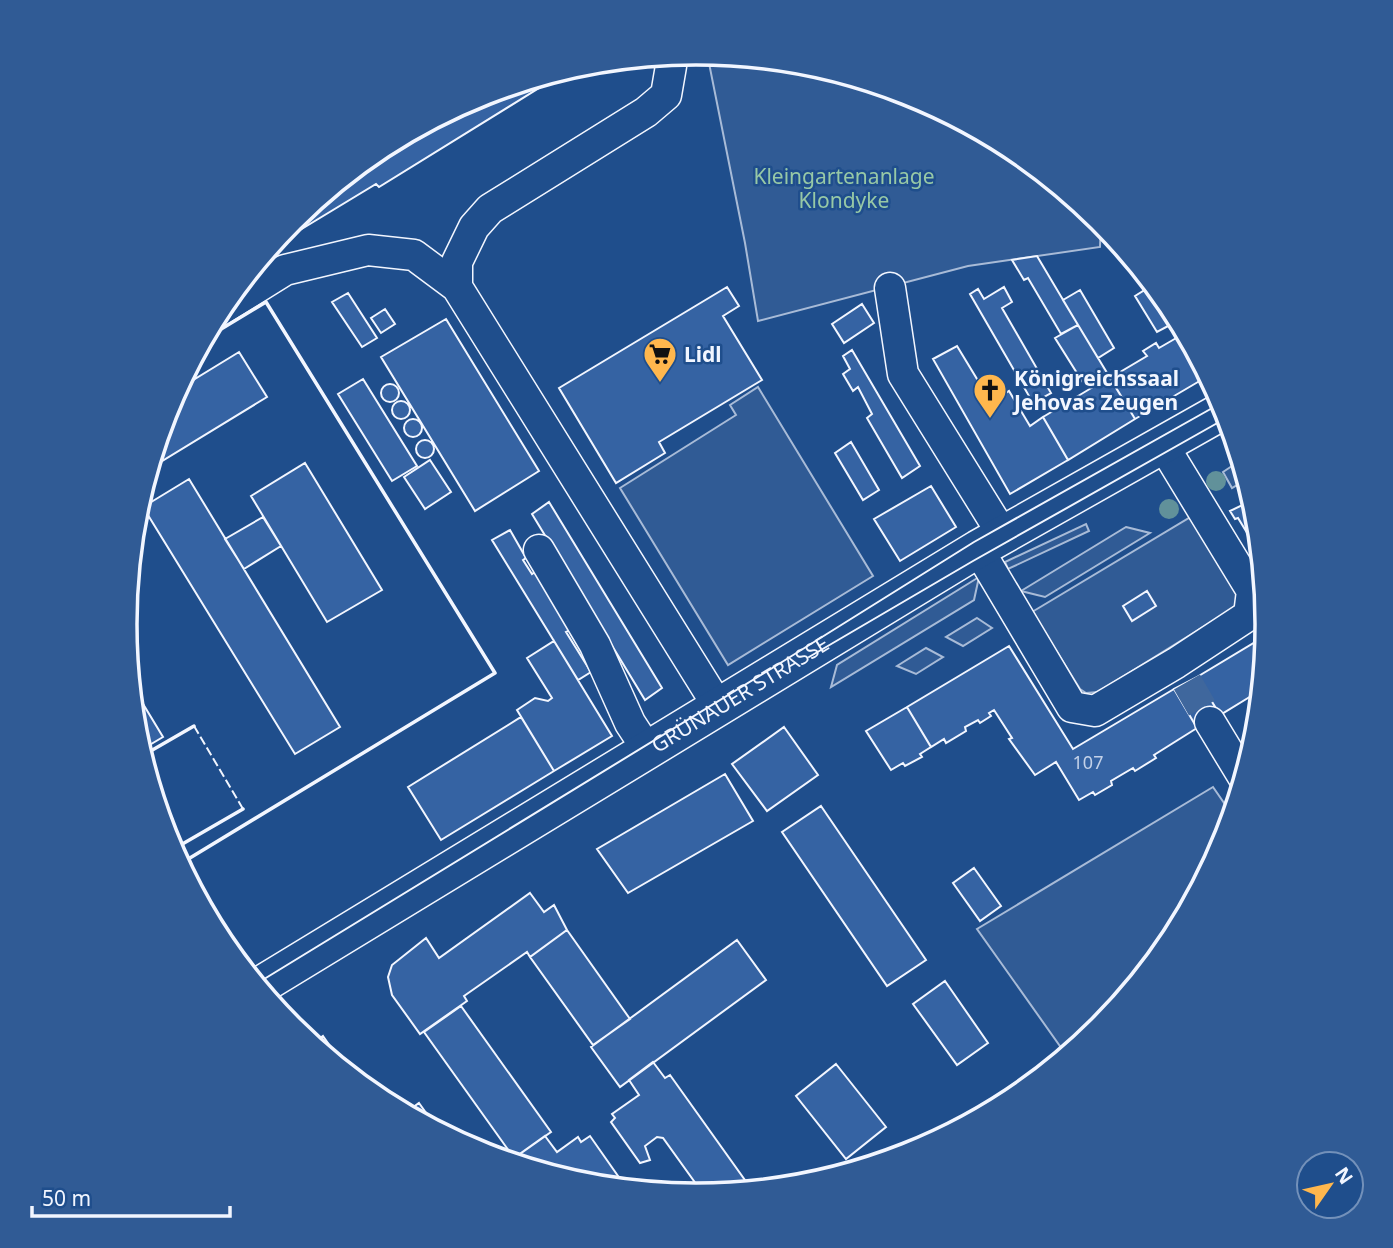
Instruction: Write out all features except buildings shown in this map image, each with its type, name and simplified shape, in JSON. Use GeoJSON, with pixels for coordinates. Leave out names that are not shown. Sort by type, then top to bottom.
{"type":"FeatureCollection","features":[{"type":"Feature","properties":{"kind":"main road","name":"GRÜNAUER STRASSE"},"geometry":{"type":"LineString","coordinates":[[267,982],[991,542],[1215,415]]}},
{"type":"Feature","properties":{"kind":"lane"},"geometry":{"type":"LineString","coordinates":[[457,287],[457,262],[474,227],[489,209],[646,112],[666,95],[671,66]]}},
{"type":"Feature","properties":{"kind":"lane"},"geometry":{"type":"LineString","coordinates":[[245,295],[285,270],[368,250],[414,254],[457,287],[718,706]]}},
{"type":"Feature","properties":{"kind":"lane"},"geometry":{"type":"LineString","coordinates":[[890,288],[903,374],[991,542],[1072,707],[1095,711],[1181,673],[1249,615],[1252,591],[1163,446]]}},
{"type":"Feature","properties":{"kind":"lane"},"geometry":{"type":"LineString","coordinates":[[539,550],[594,645],[630,723],[647,749]]}},
{"type":"Feature","properties":{"kind":"lane"},"geometry":{"type":"LineString","coordinates":[[1210,722],[1237,767]]}},
{"type":"Feature","properties":{"kind":"shaded area","name":"Kleingartenanlage Klondyke"},"geometry":{"type":"Polygon","coordinates":[[[709,65],[806,75],[876,94],[911,107],[944,122],[1007,159],[1037,180],[1100,238],[1100,247],[968,266],[758,321],[709,65]]]}},
{"type":"Feature","properties":{"kind":"shaded area"},"geometry":{"type":"Polygon","coordinates":[[[758,387],[873,576],[728,665],[620,488],[736,415],[730,405],[758,387]]]}},
{"type":"Feature","properties":{"kind":"shaded area"},"geometry":{"type":"Polygon","coordinates":[[[1233,465],[1238,484],[1232,488],[1223,472],[1233,465]]]}},
{"type":"Feature","properties":{"kind":"shaded area"},"geometry":{"type":"Polygon","coordinates":[[[1194,515],[1239,593],[1236,605],[1098,692],[1086,693],[1080,689],[1032,612],[1194,515]]]}},
{"type":"Feature","properties":{"kind":"shaded area"},"geometry":{"type":"Polygon","coordinates":[[[1086,524],[1089,531],[1008,569],[1005,562],[1086,524]]]}},
{"type":"Feature","properties":{"kind":"shaded area"},"geometry":{"type":"Polygon","coordinates":[[[1126,527],[1150,533],[1045,597],[1021,591],[1126,527]]]}},
{"type":"Feature","properties":{"kind":"shaded area"},"geometry":{"type":"Polygon","coordinates":[[[979,577],[974,600],[831,687],[837,665],[979,577]]]}},
{"type":"Feature","properties":{"kind":"shaded area"},"geometry":{"type":"Polygon","coordinates":[[[977,618],[992,628],[963,646],[946,637],[977,618]]]}},
{"type":"Feature","properties":{"kind":"shaded area"},"geometry":{"type":"Polygon","coordinates":[[[926,648],[943,657],[916,674],[897,666],[926,648]]]}},
{"type":"Feature","properties":{"kind":"shaded area"},"geometry":{"type":"Polygon","coordinates":[[[1213,787],[1226,805],[1198,871],[1161,935],[1117,993],[1061,1047],[977,929],[1213,787]]]}},
{"type":"Feature","properties":{"kind":"tunnel"},"geometry":{"type":"LineString","coordinates":[[1187,682],[1210,722]]}},
{"type":"Feature","properties":{"kind":"tram line"},"geometry":{"type":"LineString","coordinates":[[265,979],[974,542],[1212,408]]}},
{"type":"Feature","properties":{"kind":"tram line"},"geometry":{"type":"LineString","coordinates":[[809,657],[1218,423]]}},
{"type":"Feature","properties":{"kind":"fence"},"geometry":{"type":"LineString","coordinates":[[194,726],[243,809]]}},
{"type":"Feature","properties":{"kind":"wall"},"geometry":{"type":"LineString","coordinates":[[189,858],[495,673],[266,302],[222,329]]}},
{"type":"Feature","properties":{"kind":"wall"},"geometry":{"type":"LineString","coordinates":[[152,750],[194,726]]}},
{"type":"Feature","properties":{"kind":"wall"},"geometry":{"type":"LineString","coordinates":[[183,844],[243,809]]}},
{"type":"Feature","properties":{"kind":"place","name":"Lidl"},"geometry":{"type":"Point","coordinates":[660,384]}},
{"type":"Feature","properties":{"kind":"place","name":"Königreichssaal Jehovas Zeugen"},"geometry":{"type":"Point","coordinates":[990,420]}}]}
